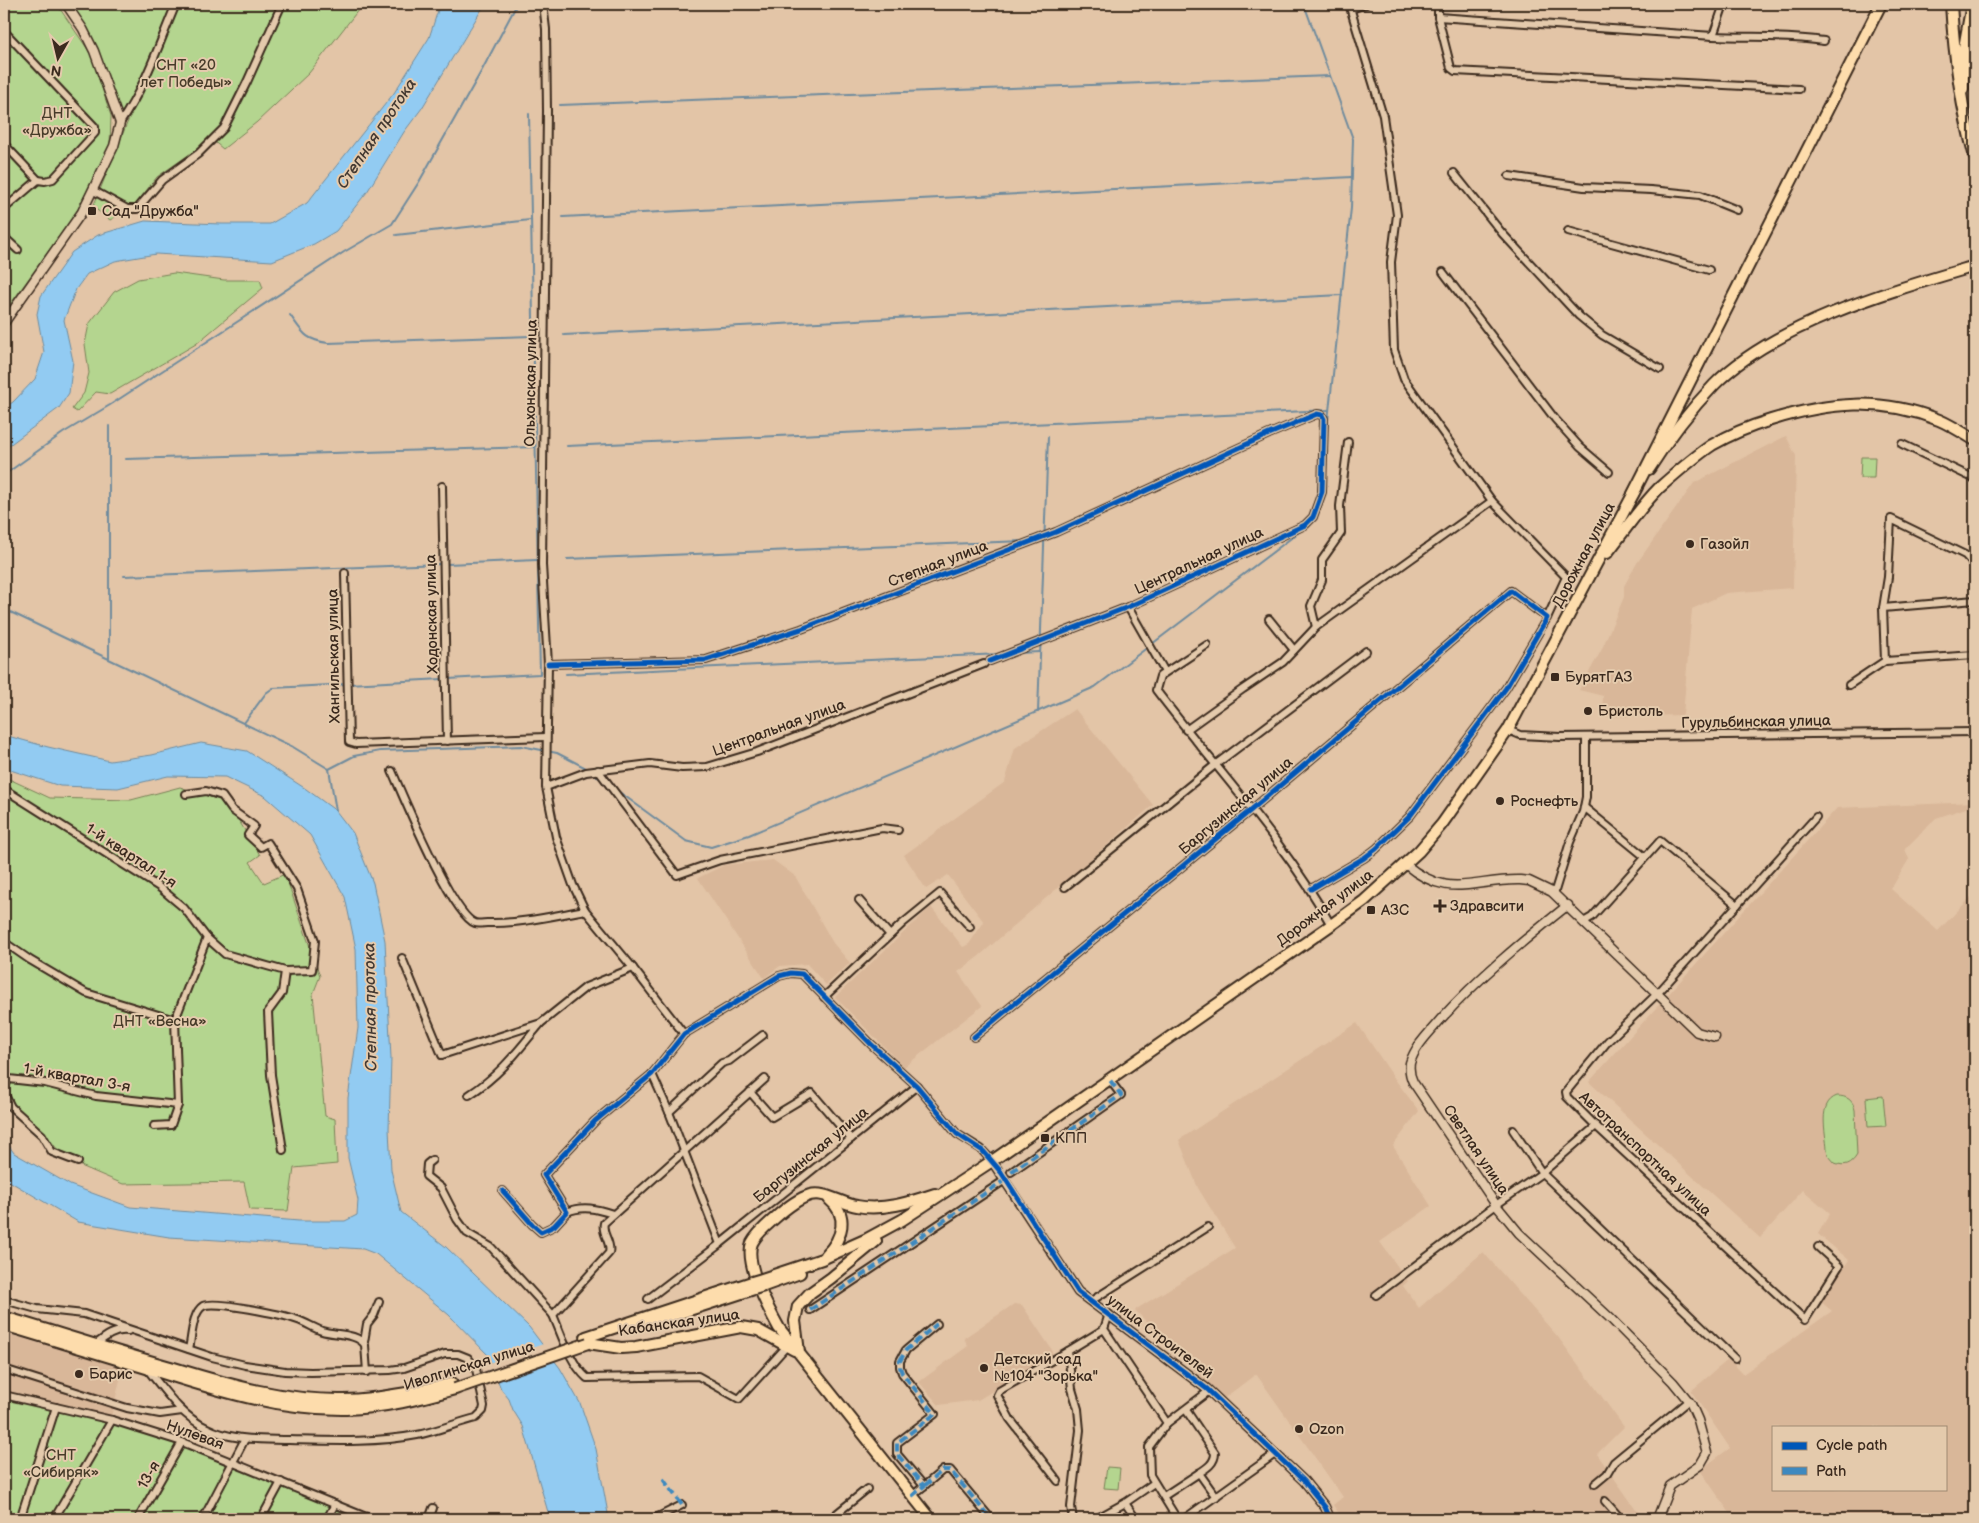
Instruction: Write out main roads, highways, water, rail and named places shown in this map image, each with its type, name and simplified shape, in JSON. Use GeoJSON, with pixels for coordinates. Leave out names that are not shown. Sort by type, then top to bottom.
{"type":"FeatureCollection","features":[{"type":"Feature","properties":{"kind":"main road"},"geometry":{"type":"LineString","coordinates":[[1633,494],[1881,4]]}},
{"type":"Feature","properties":{"kind":"main road"},"geometry":{"type":"LineString","coordinates":[[1951,4],[1962,105],[1975,157]]}},
{"type":"Feature","properties":{"kind":"main road"},"geometry":{"type":"LineString","coordinates":[[1962,105],[1964,48],[1972,4]]}},
{"type":"Feature","properties":{"kind":"main road"},"geometry":{"type":"LineString","coordinates":[[1633,494],[1684,420],[1715,384],[1744,360],[1776,340],[1857,304],[1975,266]]}},
{"type":"Feature","properties":{"kind":"main road"},"geometry":{"type":"LineString","coordinates":[[1590,573],[1658,490],[1713,445],[1746,428],[1786,415],[1818,408],[1862,404],[1914,412],[1939,420],[1975,440]]}},
{"type":"Feature","properties":{"kind":"main road","name":"Дорожная улица"},"geometry":{"type":"LineString","coordinates":[[758,1284],[867,1239],[902,1220],[951,1189],[1108,1078],[1331,925],[1364,901],[1405,864],[1442,824],[1508,730],[1633,494]]}},
{"type":"Feature","properties":{"kind":"main road"},"geometry":{"type":"LineString","coordinates":[[826,1196],[858,1206],[886,1206],[917,1200],[951,1189]]}},
{"type":"Feature","properties":{"kind":"main road","name":"Кабанская улица"},"geometry":{"type":"LineString","coordinates":[[826,1196],[810,1195],[788,1207],[756,1237],[751,1249],[753,1267],[763,1300],[779,1328],[931,1519]]}},
{"type":"Feature","properties":{"kind":"main road"},"geometry":{"type":"LineString","coordinates":[[822,1259],[833,1248],[842,1225],[837,1205],[826,1196]]}},
{"type":"Feature","properties":{"kind":"main road","name":"Дорожная улица"},"geometry":{"type":"LineString","coordinates":[[758,1284],[834,1261],[876,1241],[902,1220]]}},
{"type":"Feature","properties":{"kind":"main road"},"geometry":{"type":"LineString","coordinates":[[799,1353],[794,1321],[798,1306],[810,1293],[876,1241]]}},
{"type":"Feature","properties":{"kind":"main road","name":"Иволгинская улица"},"geometry":{"type":"LineString","coordinates":[[4,1324],[147,1369],[248,1398],[312,1408],[362,1408],[410,1401],[758,1284]]}},
{"type":"Feature","properties":{"kind":"main road","name":"Иволгинская улица"},"geometry":{"type":"LineString","coordinates":[[4,1317],[242,1388],[312,1399],[344,1400],[370,1398],[453,1386]]}},
{"type":"Feature","properties":{"kind":"main road","name":"Кабанская улица"},"geometry":{"type":"LineString","coordinates":[[587,1340],[613,1347],[636,1347],[741,1326],[758,1330],[799,1353]]}},
{"type":"Feature","properties":{"kind":"water","name":"Степная протока"},"geometry":{"type":"Polygon","coordinates":[[[440,4],[485,4],[422,108],[404,132],[367,192],[336,231],[314,244],[272,261],[156,254],[115,261],[87,274],[76,289],[64,320],[73,361],[69,393],[59,408],[4,449],[4,408],[13,402],[35,379],[44,352],[37,314],[41,296],[72,252],[98,235],[145,221],[270,224],[307,203],[394,93],[429,38],[440,4]]]}},
{"type":"Feature","properties":{"kind":"water","name":"Степная протока"},"geometry":{"type":"Polygon","coordinates":[[[4,735],[110,761],[152,755],[201,743],[247,751],[336,811],[353,833],[373,883],[385,941],[391,1058],[389,1129],[391,1170],[401,1212],[446,1247],[529,1327],[560,1368],[580,1403],[596,1449],[609,1519],[550,1519],[523,1426],[513,1410],[509,1399],[501,1389],[488,1355],[449,1315],[376,1254],[363,1249],[169,1237],[78,1222],[4,1178],[4,1139],[14,1153],[70,1185],[130,1207],[299,1221],[345,1221],[357,1215],[358,1200],[348,1158],[348,1098],[358,1028],[356,949],[345,897],[310,835],[265,796],[225,777],[168,776],[118,788],[60,786],[4,768],[4,735]]]}},
{"type":"Feature","properties":{"kind":"waterway"},"geometry":{"type":"LineString","coordinates":[[4,475],[63,433],[110,405],[344,252],[392,224],[419,182],[517,4]]}},
{"type":"Feature","properties":{"kind":"waterway"},"geometry":{"type":"LineString","coordinates":[[1304,4],[1353,139],[1351,208],[1326,439]]}},
{"type":"Feature","properties":{"kind":"waterway"},"geometry":{"type":"LineString","coordinates":[[560,105],[1330,76]]}},
{"type":"Feature","properties":{"kind":"waterway"},"geometry":{"type":"LineString","coordinates":[[448,679],[540,674],[529,114]]}},
{"type":"Feature","properties":{"kind":"waterway"},"geometry":{"type":"LineString","coordinates":[[563,217],[1352,177]]}},
{"type":"Feature","properties":{"kind":"waterway"},"geometry":{"type":"LineString","coordinates":[[396,235],[530,220]]}},
{"type":"Feature","properties":{"kind":"waterway"},"geometry":{"type":"LineString","coordinates":[[564,335],[1342,295]]}},
{"type":"Feature","properties":{"kind":"waterway"},"geometry":{"type":"LineString","coordinates":[[290,315],[309,338],[328,343],[532,336]]}},
{"type":"Feature","properties":{"kind":"waterway"},"geometry":{"type":"LineString","coordinates":[[567,446],[1329,410]]}},
{"type":"Feature","properties":{"kind":"waterway"},"geometry":{"type":"LineString","coordinates":[[109,426],[109,658]]}},
{"type":"Feature","properties":{"kind":"waterway"},"geometry":{"type":"LineString","coordinates":[[1038,712],[1048,437]]}},
{"type":"Feature","properties":{"kind":"waterway"},"geometry":{"type":"LineString","coordinates":[[126,459],[535,447]]}},
{"type":"Feature","properties":{"kind":"waterway"},"geometry":{"type":"LineString","coordinates":[[1152,644],[1303,529]]}},
{"type":"Feature","properties":{"kind":"waterway"},"geometry":{"type":"LineString","coordinates":[[567,559],[1024,541]]}},
{"type":"Feature","properties":{"kind":"waterway"},"geometry":{"type":"LineString","coordinates":[[447,564],[537,560]]}},
{"type":"Feature","properties":{"kind":"waterway"},"geometry":{"type":"LineString","coordinates":[[124,576],[442,564]]}},
{"type":"Feature","properties":{"kind":"waterway"},"geometry":{"type":"LineString","coordinates":[[4,609],[293,747],[329,769],[336,811]]}},
{"type":"Feature","properties":{"kind":"waterway"},"geometry":{"type":"LineString","coordinates":[[618,791],[686,841],[711,847],[749,835],[1095,687],[1148,647]]}},
{"type":"Feature","properties":{"kind":"waterway"},"geometry":{"type":"LineString","coordinates":[[1016,653],[1040,652]]}},
{"type":"Feature","properties":{"kind":"waterway"},"geometry":{"type":"LineString","coordinates":[[566,674],[1001,654]]}},
{"type":"Feature","properties":{"kind":"waterway"},"geometry":{"type":"LineString","coordinates":[[244,723],[266,693],[273,688],[443,679]]}},
{"type":"Feature","properties":{"kind":"waterway"},"geometry":{"type":"LineString","coordinates":[[329,769],[354,756],[380,751],[521,746],[557,753],[588,769]]}},
{"type":"Feature","properties":{"kind":"waterway"},"geometry":{"type":"LineString","coordinates":[[593,774],[602,780]]}},
{"type":"Feature","properties":{"kind":"place","name":"Сад \"Дружба\""},"geometry":{"type":"Point","coordinates":[92,211]}},
{"type":"Feature","properties":{"kind":"place","name":"Газойл"},"geometry":{"type":"Point","coordinates":[1690,544]}},
{"type":"Feature","properties":{"kind":"place","name":"БурятГАЗ"},"geometry":{"type":"Point","coordinates":[1555,677]}},
{"type":"Feature","properties":{"kind":"place","name":"Бристоль"},"geometry":{"type":"Point","coordinates":[1588,711]}},
{"type":"Feature","properties":{"kind":"place","name":"Роснефть"},"geometry":{"type":"Point","coordinates":[1500,801]}},
{"type":"Feature","properties":{"kind":"place","name":"Здравсити"},"geometry":{"type":"Point","coordinates":[1440,906]}},
{"type":"Feature","properties":{"kind":"place","name":"АЗС"},"geometry":{"type":"Point","coordinates":[1371,910]}},
{"type":"Feature","properties":{"kind":"place","name":"КПП"},"geometry":{"type":"Point","coordinates":[1045,1138]}},
{"type":"Feature","properties":{"kind":"place","name":"Детский сад №104 \"Зорька\""},"geometry":{"type":"Point","coordinates":[984,1368]}},
{"type":"Feature","properties":{"kind":"place","name":"Барис"},"geometry":{"type":"Point","coordinates":[79,1374]}},
{"type":"Feature","properties":{"kind":"place","name":"Ozon"},"geometry":{"type":"Point","coordinates":[1299,1429]}},
{"type":"Feature","properties":{"kind":"park label","name":"СНТ «20 лет Победы»"},"geometry":{"type":"Point","coordinates":[186,74]}},
{"type":"Feature","properties":{"kind":"park label","name":"ДНТ «Дружба»"},"geometry":{"type":"Point","coordinates":[57,122]}},
{"type":"Feature","properties":{"kind":"park label","name":"ДНТ «Весна»"},"geometry":{"type":"Point","coordinates":[160,1021]}},
{"type":"Feature","properties":{"kind":"park label","name":"СНТ «Сибиряк»"},"geometry":{"type":"Point","coordinates":[61,1464]}}]}
